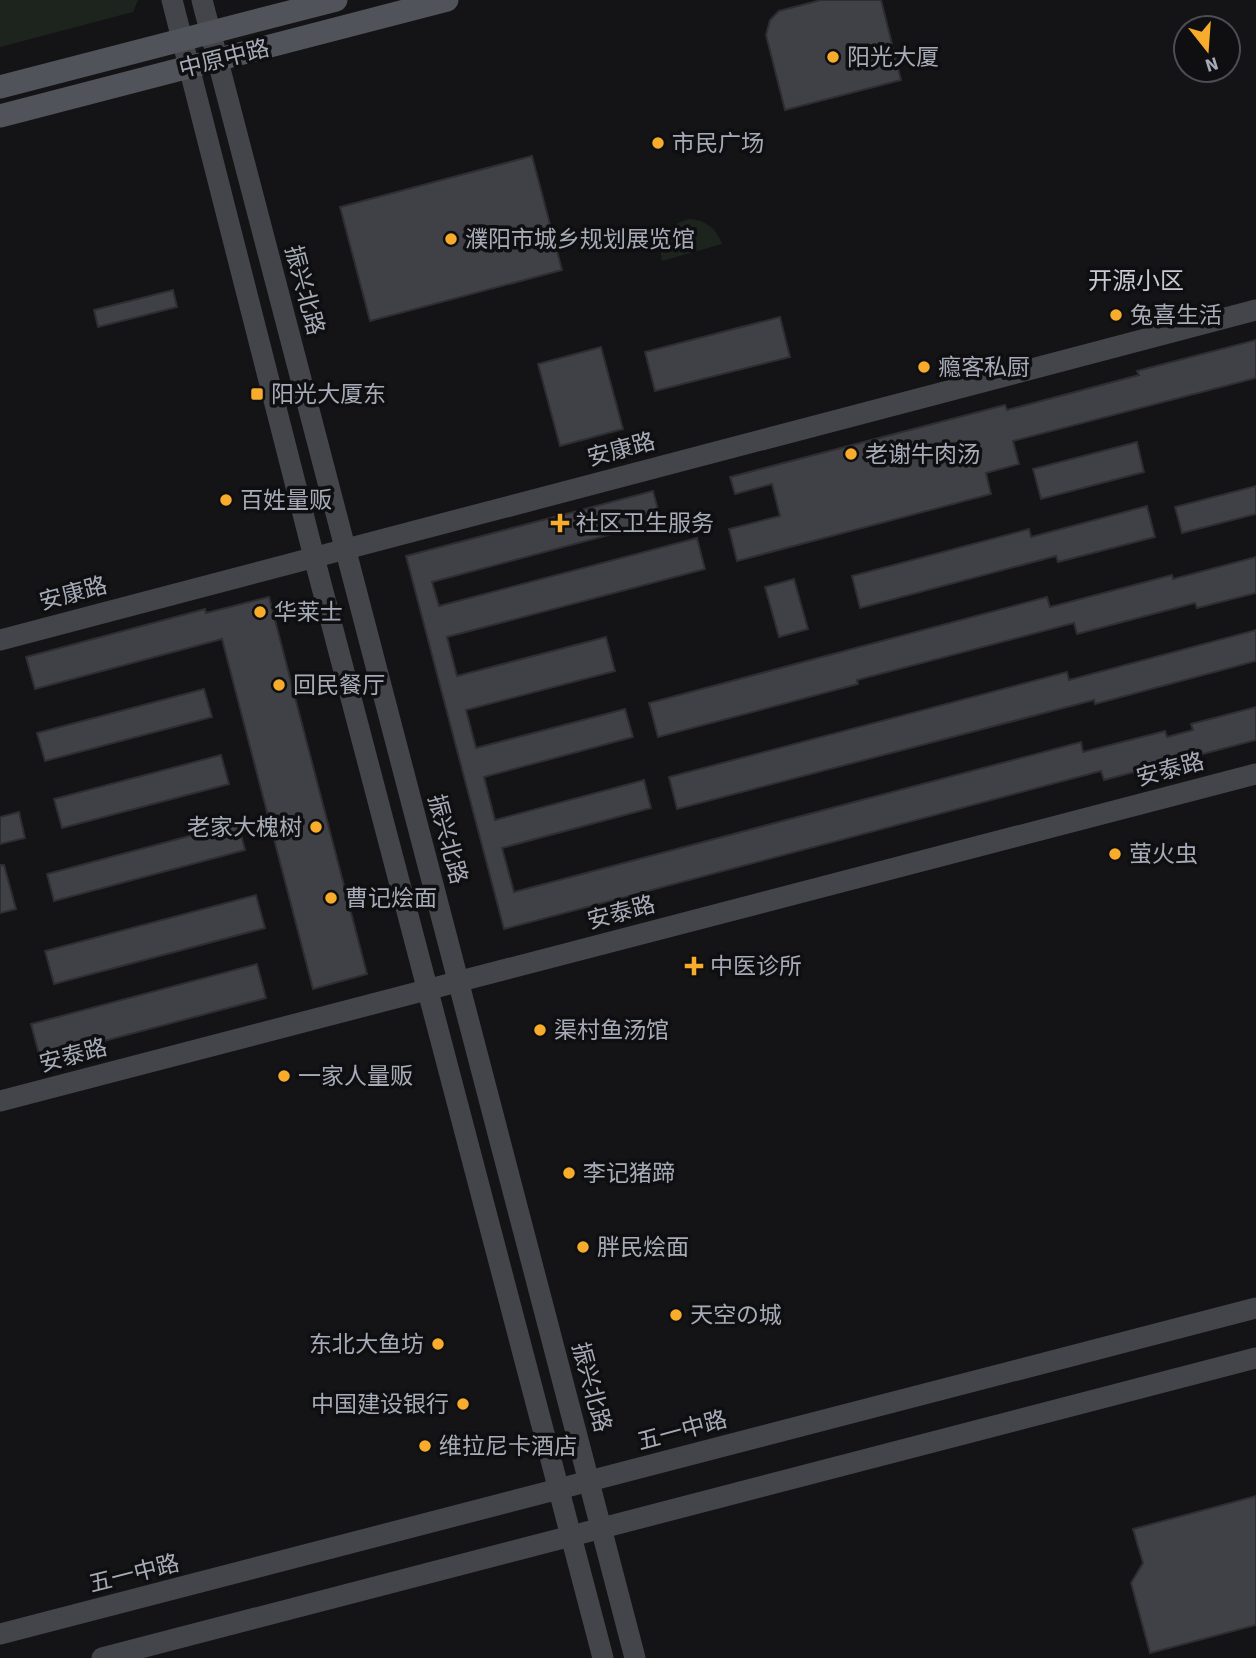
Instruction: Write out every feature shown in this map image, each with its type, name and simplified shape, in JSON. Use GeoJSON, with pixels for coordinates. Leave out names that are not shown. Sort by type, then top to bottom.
{"type":"FeatureCollection","features":[{"type":"Feature","properties":{"kind":"main road","name":"中原中路"},"geometry":{"type":"LineString","coordinates":[[0,87],[336,0]]}},
{"type":"Feature","properties":{"kind":"main road","name":"中原中路"},"geometry":{"type":"LineString","coordinates":[[0,116],[447,0]]}},
{"type":"Feature","properties":{"kind":"street"},"geometry":{"type":"LineString","coordinates":[[172,0],[314,557],[603,1658]]}},
{"type":"Feature","properties":{"kind":"street","name":"振兴北路"},"geometry":{"type":"LineString","coordinates":[[202,0],[635,1658]]}},
{"type":"Feature","properties":{"kind":"street","name":"安康路"},"geometry":{"type":"LineString","coordinates":[[0,639],[1256,310]]}},
{"type":"Feature","properties":{"kind":"street","name":"安泰路"},"geometry":{"type":"LineString","coordinates":[[0,1101],[1256,774]]}},
{"type":"Feature","properties":{"kind":"street","name":"五一中路"},"geometry":{"type":"LineString","coordinates":[[0,1634],[1256,1308]]}},
{"type":"Feature","properties":{"kind":"street"},"geometry":{"type":"LineString","coordinates":[[102,1658],[1256,1357]]}},
{"type":"Feature","properties":{"kind":"shaded area"},"geometry":{"type":"Polygon","coordinates":[[[0,0],[138,0],[133,12],[0,47],[0,0]]]}},
{"type":"Feature","properties":{"kind":"shaded area"},"geometry":{"type":"Polygon","coordinates":[[[689,219],[710,226],[722,244],[662,261],[661,246],[666,234],[675,225],[689,219]]]}},
{"type":"Feature","properties":{"kind":"building","name":"阳光大厦"},"geometry":{"type":"Polygon","coordinates":[[[821,0],[881,0],[901,80],[785,110],[766,35],[770,20],[779,11],[821,0]]]}},
{"type":"Feature","properties":{"kind":"building","name":"濮阳市城乡规划展览馆"},"geometry":{"type":"Polygon","coordinates":[[[532,156],[562,270],[370,321],[340,207],[532,156]]]}},
{"type":"Feature","properties":{"kind":"building"},"geometry":{"type":"Polygon","coordinates":[[[173,290],[177,307],[98,327],[94,310],[173,290]]]}},
{"type":"Feature","properties":{"kind":"building"},"geometry":{"type":"Polygon","coordinates":[[[780,317],[790,357],[655,391],[645,352],[780,317]]]}},
{"type":"Feature","properties":{"kind":"building"},"geometry":{"type":"Polygon","coordinates":[[[1256,340],[1256,378],[1013,441],[1019,464],[986,473],[991,494],[737,561],[729,529],[780,516],[772,484],[735,494],[730,477],[1005,405],[1007,410],[1139,375],[1137,371],[1256,340]]]}},
{"type":"Feature","properties":{"kind":"building"},"geometry":{"type":"Polygon","coordinates":[[[601,347],[623,429],[560,446],[538,364],[601,347]]]}},
{"type":"Feature","properties":{"kind":"building"},"geometry":{"type":"Polygon","coordinates":[[[1137,442],[1144,472],[1041,499],[1033,469],[1137,442]]]}},
{"type":"Feature","properties":{"kind":"building"},"geometry":{"type":"Polygon","coordinates":[[[1256,486],[1256,514],[1182,533],[1175,507],[1256,486]]]}},
{"type":"Feature","properties":{"kind":"building"},"geometry":{"type":"Polygon","coordinates":[[[653,491],[661,521],[432,582],[439,606],[697,538],[705,569],[447,637],[457,676],[606,637],[615,671],[466,710],[476,748],[625,709],[633,737],[484,777],[495,820],[644,780],[651,808],[502,848],[514,892],[1081,742],[1083,752],[1165,731],[1167,737],[1193,730],[1191,724],[1256,707],[1256,740],[1104,780],[1101,771],[504,929],[406,556],[653,491]]]}},
{"type":"Feature","properties":{"kind":"building"},"geometry":{"type":"Polygon","coordinates":[[[1147,506],[1155,537],[1058,562],[1056,556],[860,608],[852,576],[1029,529],[1031,537],[1147,506]]]}},
{"type":"Feature","properties":{"kind":"building"},"geometry":{"type":"Polygon","coordinates":[[[1256,557],[1256,593],[1197,608],[1195,603],[1077,634],[1074,623],[857,680],[858,684],[658,737],[649,703],[1047,597],[1050,607],[1172,575],[1173,579],[1256,557]]]}},
{"type":"Feature","properties":{"kind":"building"},"geometry":{"type":"Polygon","coordinates":[[[794,579],[808,629],[779,637],[765,587],[794,579]]]}},
{"type":"Feature","properties":{"kind":"building"},"geometry":{"type":"Polygon","coordinates":[[[269,597],[367,974],[313,989],[222,639],[35,689],[26,657],[205,609],[206,613],[269,597]]]}},
{"type":"Feature","properties":{"kind":"building"},"geometry":{"type":"Polygon","coordinates":[[[1256,630],[1256,661],[1095,704],[1094,700],[677,809],[669,777],[1067,672],[1069,680],[1256,630]]]}},
{"type":"Feature","properties":{"kind":"building"},"geometry":{"type":"Polygon","coordinates":[[[204,689],[212,717],[45,761],[37,733],[204,689]]]}},
{"type":"Feature","properties":{"kind":"building"},"geometry":{"type":"Polygon","coordinates":[[[221,755],[229,784],[62,828],[54,799],[221,755]]]}},
{"type":"Feature","properties":{"kind":"building"},"geometry":{"type":"Polygon","coordinates":[[[19,812],[25,838],[0,844],[0,817],[19,812]]]}},
{"type":"Feature","properties":{"kind":"building"},"geometry":{"type":"Polygon","coordinates":[[[238,823],[245,850],[54,901],[47,874],[238,823]]]}},
{"type":"Feature","properties":{"kind":"building"},"geometry":{"type":"Polygon","coordinates":[[[0,865],[4,865],[16,909],[0,913],[0,865]]]}},
{"type":"Feature","properties":{"kind":"building"},"geometry":{"type":"Polygon","coordinates":[[[256,895],[265,928],[54,984],[45,951],[256,895]]]}},
{"type":"Feature","properties":{"kind":"building"},"geometry":{"type":"Polygon","coordinates":[[[257,964],[266,998],[40,1058],[31,1024],[257,964]]]}},
{"type":"Feature","properties":{"kind":"building"},"geometry":{"type":"Polygon","coordinates":[[[1256,1496],[1256,1625],[1150,1653],[1131,1583],[1143,1563],[1133,1529],[1256,1496]]]}},
{"type":"Feature","properties":{"kind":"place","name":"阳光大厦"},"geometry":{"type":"Point","coordinates":[833,57]}},
{"type":"Feature","properties":{"kind":"place","name":"市民广场"},"geometry":{"type":"Point","coordinates":[658,143]}},
{"type":"Feature","properties":{"kind":"place","name":"濮阳市城乡规划展览馆"},"geometry":{"type":"Point","coordinates":[451,239]}},
{"type":"Feature","properties":{"kind":"place","name":"兔喜生活"},"geometry":{"type":"Point","coordinates":[1116,315]}},
{"type":"Feature","properties":{"kind":"place","name":"瘾客私厨"},"geometry":{"type":"Point","coordinates":[924,367]}},
{"type":"Feature","properties":{"kind":"place","name":"阳光大厦东"},"geometry":{"type":"Point","coordinates":[257,394]}},
{"type":"Feature","properties":{"kind":"place","name":"老谢牛肉汤"},"geometry":{"type":"Point","coordinates":[851,454]}},
{"type":"Feature","properties":{"kind":"place","name":"百姓量贩"},"geometry":{"type":"Point","coordinates":[226,500]}},
{"type":"Feature","properties":{"kind":"place","name":"社区卫生服务"},"geometry":{"type":"Point","coordinates":[560,523]}},
{"type":"Feature","properties":{"kind":"place","name":"华莱士"},"geometry":{"type":"Point","coordinates":[260,612]}},
{"type":"Feature","properties":{"kind":"place","name":"回民餐厅"},"geometry":{"type":"Point","coordinates":[279,685]}},
{"type":"Feature","properties":{"kind":"place","name":"老家大槐树"},"geometry":{"type":"Point","coordinates":[316,827]}},
{"type":"Feature","properties":{"kind":"place","name":"萤火虫"},"geometry":{"type":"Point","coordinates":[1115,854]}},
{"type":"Feature","properties":{"kind":"place","name":"曹记烩面"},"geometry":{"type":"Point","coordinates":[331,898]}},
{"type":"Feature","properties":{"kind":"place","name":"中医诊所"},"geometry":{"type":"Point","coordinates":[694,966]}},
{"type":"Feature","properties":{"kind":"place","name":"渠村鱼汤馆"},"geometry":{"type":"Point","coordinates":[540,1030]}},
{"type":"Feature","properties":{"kind":"place","name":"一家人量贩"},"geometry":{"type":"Point","coordinates":[284,1076]}},
{"type":"Feature","properties":{"kind":"place","name":"李记猪蹄"},"geometry":{"type":"Point","coordinates":[569,1173]}},
{"type":"Feature","properties":{"kind":"place","name":"胖民烩面"},"geometry":{"type":"Point","coordinates":[583,1247]}},
{"type":"Feature","properties":{"kind":"place","name":"天空の城"},"geometry":{"type":"Point","coordinates":[676,1315]}},
{"type":"Feature","properties":{"kind":"place","name":"东北大鱼坊"},"geometry":{"type":"Point","coordinates":[438,1344]}},
{"type":"Feature","properties":{"kind":"place","name":"中国建设银行"},"geometry":{"type":"Point","coordinates":[463,1404]}},
{"type":"Feature","properties":{"kind":"place","name":"维拉尼卡酒店"},"geometry":{"type":"Point","coordinates":[425,1446]}},
{"type":"Feature","properties":{"kind":"district","name":"开源小区"},"geometry":{"type":"Point","coordinates":[1136,281]}}]}
